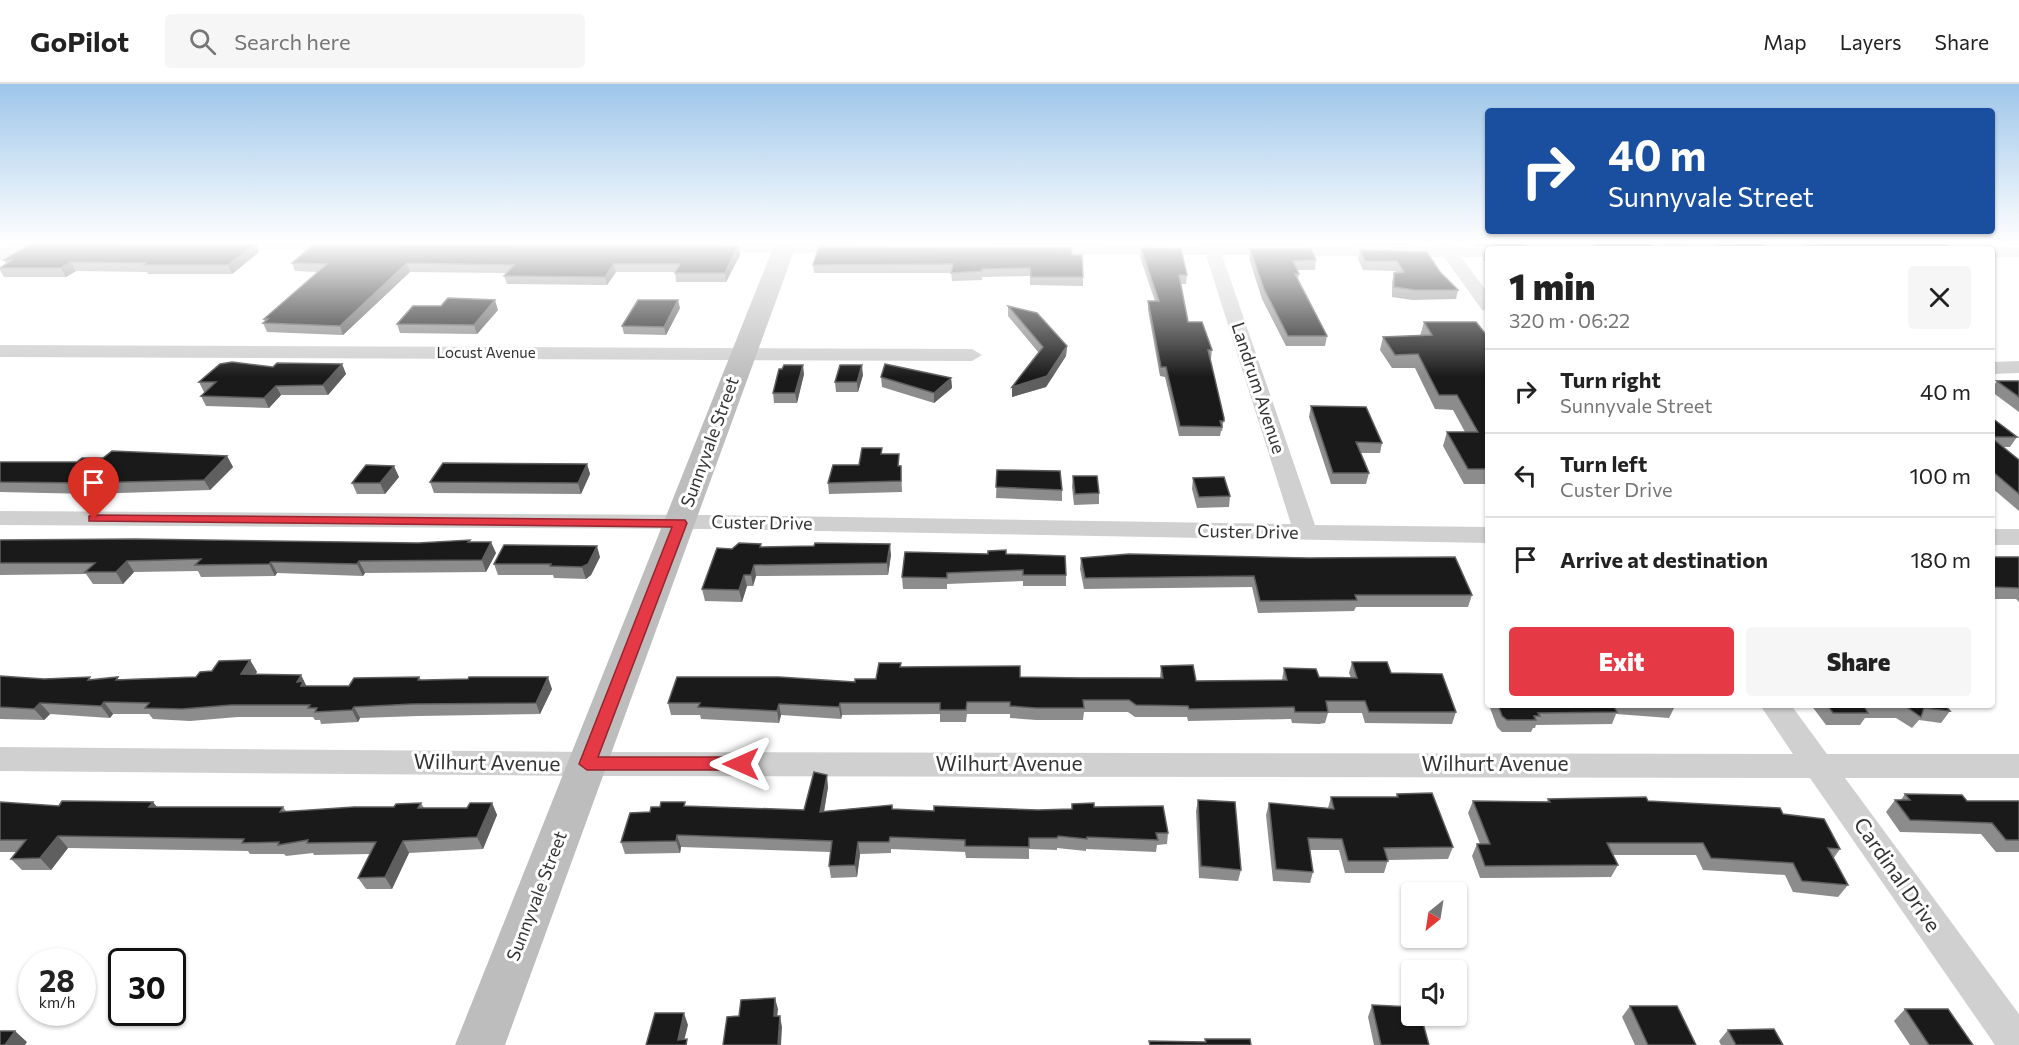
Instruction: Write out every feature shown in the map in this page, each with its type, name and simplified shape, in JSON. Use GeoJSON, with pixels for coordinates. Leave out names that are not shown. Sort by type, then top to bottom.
{"type":"FeatureCollection","features":[{"type":"Feature","properties":{"kind":"street","name":"Sunnyvale Street"},"geometry":{"type":"LineString","coordinates":[[480,1045],[768,288]]}},
{"type":"Feature","properties":{"kind":"street","name":"Landrum Avenue"},"geometry":{"type":"LineString","coordinates":[[1225,288],[1306,533]]}},
{"type":"Feature","properties":{"kind":"street"},"geometry":{"type":"LineString","coordinates":[[1475,288],[1485,302]]}},
{"type":"Feature","properties":{"kind":"street","name":"Locust Avenue"},"geometry":{"type":"LineString","coordinates":[[0,351],[972,355]]}},
{"type":"Feature","properties":{"kind":"street"},"geometry":{"type":"LineString","coordinates":[[1995,368],[2019,367]]}},
{"type":"Feature","properties":{"kind":"street","name":"Custer Drive"},"geometry":{"type":"LineString","coordinates":[[0,518],[680,523],[1485,535]]}},
{"type":"Feature","properties":{"kind":"street","name":"Cardinal Drive"},"geometry":{"type":"LineString","coordinates":[[1777,708],[2019,1045]]}},
{"type":"Feature","properties":{"kind":"street","name":"Wilhurt Avenue"},"geometry":{"type":"LineString","coordinates":[[0,759],[587,764],[2019,766]]}},
{"type":"Feature","properties":{"kind":"building"},"geometry":{"type":"Polygon","coordinates":[[[300,288],[381,288],[340,326],[263,323],[268,319],[264,319],[300,288]]]}},
{"type":"Feature","properties":{"kind":"building"},"geometry":{"type":"Polygon","coordinates":[[[1155,288],[1181,288],[1188,322],[1202,322],[1212,350],[1208,350],[1224,418],[1224,421],[1220,421],[1222,427],[1180,426],[1166,367],[1161,367],[1148,301],[1159,301],[1155,288]]]}},
{"type":"Feature","properties":{"kind":"building"},"geometry":{"type":"Polygon","coordinates":[[[1302,288],[1327,336],[1288,336],[1264,289],[1302,288]]]}},
{"type":"Feature","properties":{"kind":"building"},"geometry":{"type":"Polygon","coordinates":[[[1400,288],[1456,288],[1458,290],[1400,288]]]}},
{"type":"Feature","properties":{"kind":"building"},"geometry":{"type":"Polygon","coordinates":[[[448,298],[495,300],[474,325],[397,324],[413,306],[441,306],[448,298]]]}},
{"type":"Feature","properties":{"kind":"building"},"geometry":{"type":"Polygon","coordinates":[[[638,300],[678,300],[664,327],[622,326],[638,300]]]}},
{"type":"Feature","properties":{"kind":"building"},"geometry":{"type":"Polygon","coordinates":[[[1008,306],[1037,313],[1067,346],[1047,376],[1012,387],[1043,347],[1008,306]]]}},
{"type":"Feature","properties":{"kind":"building"},"geometry":{"type":"Polygon","coordinates":[[[1424,322],[1476,322],[1485,333],[1485,469],[1468,469],[1447,432],[1478,432],[1457,395],[1439,395],[1418,354],[1395,355],[1383,337],[1432,335],[1424,322]]]}},
{"type":"Feature","properties":{"kind":"building"},"geometry":{"type":"Polygon","coordinates":[[[232,362],[273,367],[277,363],[342,364],[323,385],[276,386],[264,398],[201,396],[216,382],[199,382],[220,364],[232,362]]]}},
{"type":"Feature","properties":{"kind":"building"},"geometry":{"type":"Polygon","coordinates":[[[885,364],[951,378],[934,393],[881,377],[885,364]]]}},
{"type":"Feature","properties":{"kind":"building"},"geometry":{"type":"Polygon","coordinates":[[[784,365],[803,365],[795,393],[773,393],[779,369],[782,369],[784,365]]]}},
{"type":"Feature","properties":{"kind":"building"},"geometry":{"type":"Polygon","coordinates":[[[840,365],[862,365],[857,382],[835,382],[840,365]]]}},
{"type":"Feature","properties":{"kind":"building"},"geometry":{"type":"Polygon","coordinates":[[[1997,381],[2019,381],[2019,397],[1997,381]]]}},
{"type":"Feature","properties":{"kind":"building"},"geometry":{"type":"Polygon","coordinates":[[[1311,406],[1366,407],[1382,443],[1356,442],[1369,473],[1333,473],[1311,406]]]}},
{"type":"Feature","properties":{"kind":"building"},"geometry":{"type":"Polygon","coordinates":[[[1995,420],[2017,437],[1995,437],[1995,420]]]}},
{"type":"Feature","properties":{"kind":"building"},"geometry":{"type":"Polygon","coordinates":[[[1995,440],[2019,460],[2019,494],[1995,474],[1995,440]]]}},
{"type":"Feature","properties":{"kind":"building"},"geometry":{"type":"Polygon","coordinates":[[[862,448],[882,448],[881,454],[899,454],[898,466],[901,466],[901,481],[828,483],[833,465],[859,465],[862,448]]]}},
{"type":"Feature","properties":{"kind":"building"},"geometry":{"type":"Polygon","coordinates":[[[112,451],[227,456],[204,480],[84,483],[0,482],[0,462],[77,462],[82,458],[103,458],[112,451]]]}},
{"type":"Feature","properties":{"kind":"building"},"geometry":{"type":"Polygon","coordinates":[[[443,463],[587,464],[578,483],[430,482],[443,463]]]}},
{"type":"Feature","properties":{"kind":"building"},"geometry":{"type":"Polygon","coordinates":[[[366,465],[394,466],[380,483],[352,483],[366,465]]]}},
{"type":"Feature","properties":{"kind":"building"},"geometry":{"type":"Polygon","coordinates":[[[997,470],[1060,471],[1062,490],[996,487],[997,470]]]}},
{"type":"Feature","properties":{"kind":"building"},"geometry":{"type":"Polygon","coordinates":[[[1073,476],[1097,476],[1099,493],[1075,494],[1073,476]]]}},
{"type":"Feature","properties":{"kind":"building"},"geometry":{"type":"Polygon","coordinates":[[[1224,477],[1230,496],[1199,497],[1193,478],[1224,477]]]}},
{"type":"Feature","properties":{"kind":"building"},"geometry":{"type":"Polygon","coordinates":[[[135,539],[418,543],[470,540],[468,542],[491,542],[482,560],[359,561],[357,564],[271,562],[269,564],[195,565],[201,559],[127,561],[116,572],[85,572],[95,563],[0,563],[0,540],[135,539]]]}},
{"type":"Feature","properties":{"kind":"building"},"geometry":{"type":"Polygon","coordinates":[[[739,543],[761,544],[760,547],[814,546],[815,543],[890,544],[887,563],[754,565],[751,575],[744,575],[739,590],[702,589],[717,548],[732,549],[739,543]]]}},
{"type":"Feature","properties":{"kind":"building"},"geometry":{"type":"Polygon","coordinates":[[[504,545],[597,546],[588,564],[582,567],[550,566],[551,564],[494,564],[504,545]]]}},
{"type":"Feature","properties":{"kind":"building"},"geometry":{"type":"Polygon","coordinates":[[[1006,550],[1006,554],[1065,556],[1066,575],[1023,575],[1023,570],[947,573],[947,578],[902,577],[905,552],[988,554],[988,551],[1006,550]]]}},
{"type":"Feature","properties":{"kind":"building"},"geometry":{"type":"Polygon","coordinates":[[[1129,554],[1309,558],[1455,557],[1472,595],[1355,595],[1357,600],[1260,601],[1254,576],[1085,578],[1081,558],[1129,554]]]}},
{"type":"Feature","properties":{"kind":"building"},"geometry":{"type":"Polygon","coordinates":[[[1995,557],[2019,557],[2019,588],[1995,587],[1995,557]]]}},
{"type":"Feature","properties":{"kind":"building"},"geometry":{"type":"Polygon","coordinates":[[[250,660],[241,674],[301,675],[297,682],[303,681],[301,686],[349,686],[354,678],[419,677],[418,680],[424,680],[468,679],[469,677],[548,677],[536,703],[412,704],[315,712],[317,708],[308,708],[310,705],[231,705],[182,709],[145,708],[149,703],[104,702],[101,706],[40,703],[34,709],[0,707],[0,676],[44,679],[90,677],[88,680],[118,677],[116,680],[196,677],[200,672],[212,671],[219,661],[250,660]]]}},
{"type":"Feature","properties":{"kind":"building"},"geometry":{"type":"Polygon","coordinates":[[[1352,662],[1387,662],[1391,673],[1442,674],[1456,712],[1369,712],[1365,701],[1326,701],[1328,712],[1295,712],[1294,707],[1189,709],[1188,706],[1136,705],[1129,700],[1083,700],[1084,708],[1036,708],[1010,706],[1010,702],[967,702],[966,710],[940,710],[940,703],[840,703],[839,707],[779,704],[777,711],[698,707],[700,703],[668,703],[677,677],[779,677],[855,682],[855,679],[876,679],[879,663],[901,663],[900,667],[1020,666],[1020,677],[1082,678],[1163,678],[1161,666],[1193,665],[1196,681],[1287,680],[1284,668],[1316,669],[1319,677],[1357,678],[1352,662]]]}},
{"type":"Feature","properties":{"kind":"building"},"geometry":{"type":"Polygon","coordinates":[[[1499,708],[1615,708],[1617,712],[1538,713],[1540,716],[1534,716],[1536,720],[1507,720],[1502,716],[1499,708]]]}},
{"type":"Feature","properties":{"kind":"building"},"geometry":{"type":"Polygon","coordinates":[[[1829,708],[1865,708],[1868,713],[1833,713],[1829,708]]]}},
{"type":"Feature","properties":{"kind":"building"},"geometry":{"type":"Polygon","coordinates":[[[1908,708],[1924,708],[1921,717],[1908,708]]]}},
{"type":"Feature","properties":{"kind":"building"},"geometry":{"type":"Polygon","coordinates":[[[1924,708],[1948,708],[1950,711],[1924,708]]]}},
{"type":"Feature","properties":{"kind":"building"},"geometry":{"type":"Polygon","coordinates":[[[814,772],[827,775],[820,812],[892,805],[892,809],[934,811],[934,806],[1038,810],[1072,809],[1072,804],[1094,803],[1094,807],[1163,806],[1168,833],[1156,833],[1158,840],[1087,837],[1087,839],[1058,836],[1057,838],[1029,838],[1029,847],[965,846],[965,840],[890,837],[889,842],[858,842],[855,865],[829,866],[832,841],[677,835],[676,841],[621,842],[630,813],[650,812],[651,807],[660,807],[661,802],[685,802],[684,806],[804,810],[814,772]]]}},
{"type":"Feature","properties":{"kind":"building"},"geometry":{"type":"Polygon","coordinates":[[[1432,793],[1453,847],[1384,848],[1388,861],[1348,861],[1342,839],[1308,838],[1313,872],[1276,869],[1269,803],[1334,809],[1331,797],[1398,797],[1397,794],[1432,793]]]}},
{"type":"Feature","properties":{"kind":"building"},"geometry":{"type":"Polygon","coordinates":[[[1905,794],[1962,795],[1967,801],[2019,801],[2019,840],[2006,840],[1992,823],[1910,820],[1895,800],[1910,800],[1905,794]]]}},
{"type":"Feature","properties":{"kind":"building"},"geometry":{"type":"Polygon","coordinates":[[[1646,797],[1648,801],[1780,808],[1783,814],[1824,819],[1840,849],[1828,848],[1848,885],[1802,881],[1793,863],[1711,858],[1703,843],[1607,843],[1618,865],[1485,866],[1477,844],[1490,844],[1473,801],[1550,802],[1548,799],[1646,797]]]}},
{"type":"Feature","properties":{"kind":"building"},"geometry":{"type":"Polygon","coordinates":[[[1198,800],[1235,802],[1241,870],[1201,866],[1198,800]]]}},
{"type":"Feature","properties":{"kind":"building"},"geometry":{"type":"Polygon","coordinates":[[[62,801],[153,802],[149,807],[283,807],[280,812],[394,807],[396,804],[421,803],[418,808],[467,808],[470,803],[492,803],[477,837],[403,841],[385,877],[358,878],[376,842],[307,843],[308,840],[278,845],[279,842],[242,843],[244,839],[58,836],[40,858],[11,859],[26,840],[0,840],[0,802],[59,806],[62,801]]]}},
{"type":"Feature","properties":{"kind":"building"},"geometry":{"type":"Polygon","coordinates":[[[775,998],[774,1016],[780,1016],[778,1045],[723,1045],[727,1017],[739,1016],[741,1000],[775,998]]]}},
{"type":"Feature","properties":{"kind":"building"},"geometry":{"type":"Polygon","coordinates":[[[1372,1005],[1401,1006],[1401,1026],[1424,1026],[1429,1045],[1381,1045],[1372,1005]]]}},
{"type":"Feature","properties":{"kind":"building"},"geometry":{"type":"Polygon","coordinates":[[[1630,1006],[1677,1006],[1696,1045],[1648,1045],[1630,1006]]]}},
{"type":"Feature","properties":{"kind":"building"},"geometry":{"type":"Polygon","coordinates":[[[1905,1009],[1948,1009],[1973,1045],[1929,1045],[1905,1009]]]}},
{"type":"Feature","properties":{"kind":"building"},"geometry":{"type":"Polygon","coordinates":[[[655,1013],[684,1013],[678,1040],[687,1039],[686,1045],[646,1045],[655,1013]]]}},
{"type":"Feature","properties":{"kind":"building"},"geometry":{"type":"Polygon","coordinates":[[[1774,1029],[1783,1045],[1736,1045],[1728,1030],[1774,1029]]]}},
{"type":"Feature","properties":{"kind":"building"},"geometry":{"type":"Polygon","coordinates":[[[0,1031],[15,1031],[5,1045],[0,1045],[0,1031]]]}},
{"type":"Feature","properties":{"kind":"building"},"geometry":{"type":"Polygon","coordinates":[[[1205,1039],[1250,1039],[1251,1045],[1150,1045],[1149,1041],[1206,1042],[1205,1039]]]}},
{"type":"Feature","properties":{"kind":"route"},"geometry":{"type":"LineString","coordinates":[[94,519],[680,523],[587,764],[741,764]]}}]}
